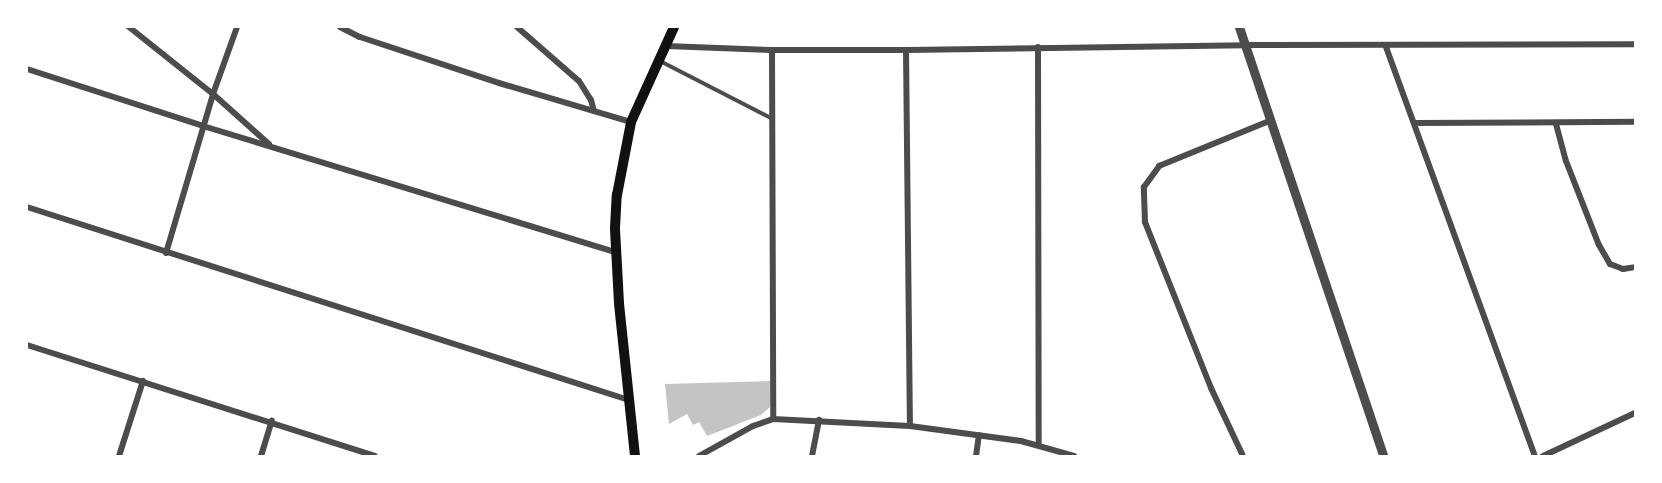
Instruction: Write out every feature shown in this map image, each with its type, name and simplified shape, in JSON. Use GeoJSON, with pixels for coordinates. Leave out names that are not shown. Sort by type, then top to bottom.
{"type":"FeatureCollection","features":[{"type":"Feature","properties":{"kind":"main road"},"geometry":{"type":"LineString","coordinates":[[635,456],[616,252],[617,195],[631,122],[674,27]]}},
{"type":"Feature","properties":{"kind":"street"},"geometry":{"type":"LineString","coordinates":[[129,27],[213,93],[270,146]]}},
{"type":"Feature","properties":{"kind":"street"},"geometry":{"type":"LineString","coordinates":[[166,252],[213,93],[237,27]]}},
{"type":"Feature","properties":{"kind":"street"},"geometry":{"type":"LineString","coordinates":[[340,27],[360,37],[631,122]]}},
{"type":"Feature","properties":{"kind":"street"},"geometry":{"type":"LineString","coordinates":[[517,27],[579,81],[591,100],[594,111]]}},
{"type":"Feature","properties":{"kind":"street"},"geometry":{"type":"LineString","coordinates":[[1239,27],[1383,456]]}},
{"type":"Feature","properties":{"kind":"street"},"geometry":{"type":"LineString","coordinates":[[666,46],[772,50],[906,50],[1245,45],[1386,47],[1635,44]]}},
{"type":"Feature","properties":{"kind":"street"},"geometry":{"type":"LineString","coordinates":[[1038,47],[1039,445]]}},
{"type":"Feature","properties":{"kind":"street"},"geometry":{"type":"LineString","coordinates":[[1386,47],[1535,456]]}},
{"type":"Feature","properties":{"kind":"street"},"geometry":{"type":"LineString","coordinates":[[772,50],[773,419]]}},
{"type":"Feature","properties":{"kind":"street"},"geometry":{"type":"LineString","coordinates":[[906,50],[910,426]]}},
{"type":"Feature","properties":{"kind":"street"},"geometry":{"type":"LineString","coordinates":[[27,69],[203,126],[616,252]]}},
{"type":"Feature","properties":{"kind":"street"},"geometry":{"type":"LineString","coordinates":[[1243,456],[1211,388],[1145,222],[1143,187],[1159,166],[1269,121]]}},
{"type":"Feature","properties":{"kind":"street"},"geometry":{"type":"LineString","coordinates":[[1414,123],[1635,122]]}},
{"type":"Feature","properties":{"kind":"street"},"geometry":{"type":"LineString","coordinates":[[1556,124],[1566,161],[1599,245],[1610,264],[1623,269],[1635,267]]}},
{"type":"Feature","properties":{"kind":"street"},"geometry":{"type":"LineString","coordinates":[[27,207],[629,400]]}},
{"type":"Feature","properties":{"kind":"street"},"geometry":{"type":"LineString","coordinates":[[27,345],[272,421],[375,456]]}},
{"type":"Feature","properties":{"kind":"street"},"geometry":{"type":"LineString","coordinates":[[119,456],[143,381]]}},
{"type":"Feature","properties":{"kind":"street"},"geometry":{"type":"LineString","coordinates":[[1543,456],[1635,413]]}},
{"type":"Feature","properties":{"kind":"street"},"geometry":{"type":"LineString","coordinates":[[699,456],[753,426],[773,419],[910,426],[1039,445],[1074,456]]}},
{"type":"Feature","properties":{"kind":"street"},"geometry":{"type":"LineString","coordinates":[[812,456],[819,420]]}},
{"type":"Feature","properties":{"kind":"street"},"geometry":{"type":"LineString","coordinates":[[261,456],[272,421]]}},
{"type":"Feature","properties":{"kind":"street"},"geometry":{"type":"LineString","coordinates":[[976,456],[979,435]]}},
{"type":"Feature","properties":{"kind":"lane"},"geometry":{"type":"LineString","coordinates":[[659,61],[773,119]]}},
{"type":"Feature","properties":{"kind":"building"},"geometry":{"type":"Polygon","coordinates":[[[771,381],[770,407],[761,415],[707,436],[699,422],[693,425],[687,414],[669,424],[665,384],[771,381]]]}}]}
